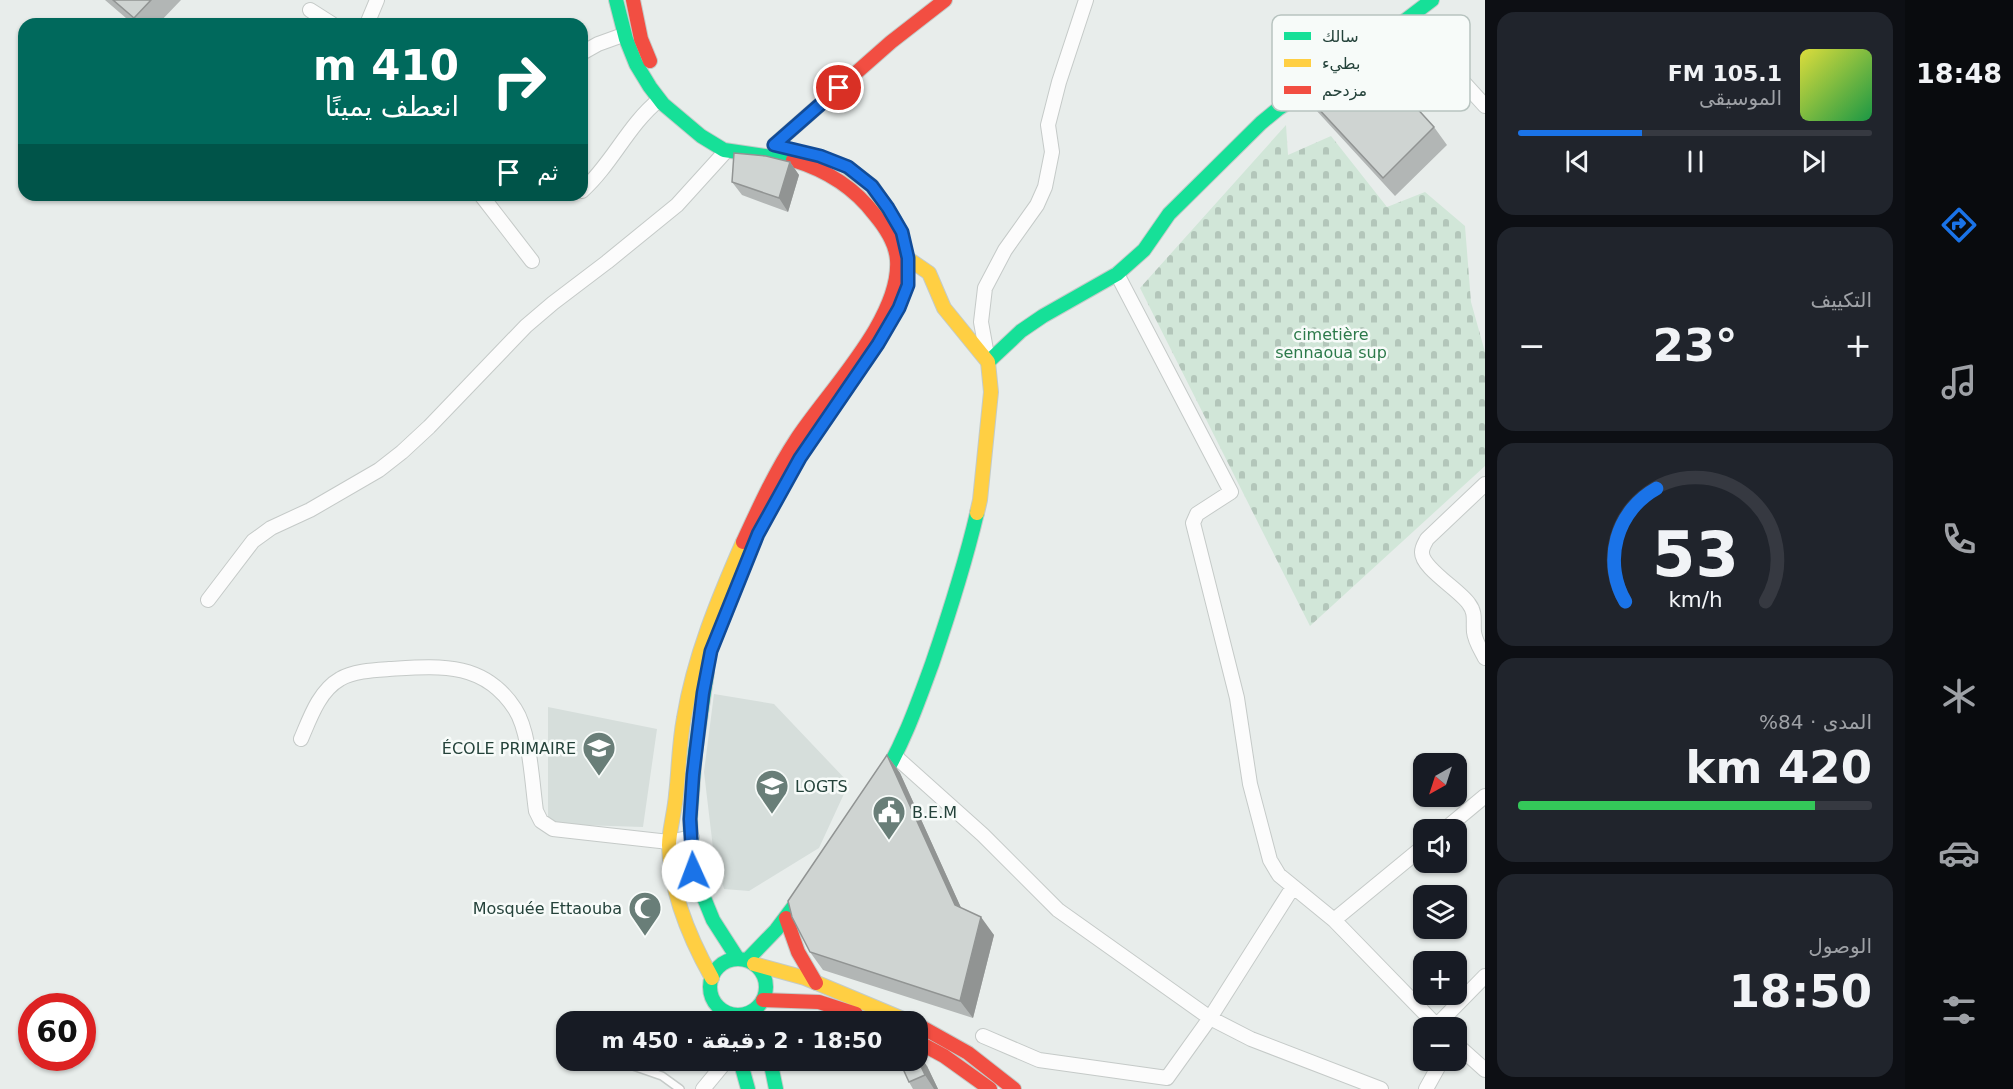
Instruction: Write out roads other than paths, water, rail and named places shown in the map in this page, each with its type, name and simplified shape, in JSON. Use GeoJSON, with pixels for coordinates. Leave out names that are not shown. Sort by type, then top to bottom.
{"type":"FeatureCollection","features":[{"type":"Feature","properties":{"kind":"main road"},"geometry":{"type":"LineString","coordinates":[[616,0],[623,35],[641,74],[659,100],[694,131],[726,151],[779,157],[813,166],[841,180],[857,193],[876,215],[889,236],[897,256],[898,274],[892,300],[869,340],[796,439],[765,494],[698,651],[686,706],[678,760],[674,819],[669,842],[677,897],[690,936],[712,978]]}},
{"type":"Feature","properties":{"kind":"main road"},"geometry":{"type":"LineString","coordinates":[[633,0],[636,24],[643,48],[661,80],[681,105],[717,134],[774,145],[848,167],[872,186],[902,232],[908,258],[908,285],[899,308],[878,344],[800,458],[790,477]]}},
{"type":"Feature","properties":{"kind":"main road"},"geometry":{"type":"LineString","coordinates":[[774,145],[891,42],[945,0]]}},
{"type":"Feature","properties":{"kind":"main road"},"geometry":{"type":"LineString","coordinates":[[1413,15],[1427,2]]}},
{"type":"Feature","properties":{"kind":"main road"},"geometry":{"type":"LineString","coordinates":[[988,362],[1021,331],[1042,316],[1117,274],[1144,250],[1169,214],[1276,111]]}},
{"type":"Feature","properties":{"kind":"main road"},"geometry":{"type":"LineString","coordinates":[[870,798],[896,757],[926,684],[946,624],[981,500],[991,392],[988,362],[944,308],[929,273],[908,258]]}},
{"type":"Feature","properties":{"kind":"main road"},"geometry":{"type":"LineString","coordinates":[[761,1011],[761,1003],[765,992],[764,977],[746,961],[713,920],[702,897],[693,871],[690,819],[695,753],[711,651],[758,534],[780,495]]}},
{"type":"Feature","properties":{"kind":"main road"},"geometry":{"type":"LineString","coordinates":[[746,961],[786,918],[799,899]]}},
{"type":"Feature","properties":{"kind":"main road"},"geometry":{"type":"LineString","coordinates":[[786,918],[790,934],[803,963],[816,983]]}},
{"type":"Feature","properties":{"kind":"main road"},"geometry":{"type":"LineString","coordinates":[[724,1011],[712,996],[712,978],[722,964],[746,961],[816,983],[883,1011]]}},
{"type":"Feature","properties":{"kind":"main road"},"geometry":{"type":"LineString","coordinates":[[751,1011],[761,1003],[826,1004],[845,1011]]}},
{"type":"Feature","properties":{"kind":"main road"},"geometry":{"type":"LineString","coordinates":[[928,1030],[959,1045],[999,1074],[1014,1089]]}},
{"type":"Feature","properties":{"kind":"main road"},"geometry":{"type":"LineString","coordinates":[[928,1047],[945,1056],[990,1089]]}},
{"type":"Feature","properties":{"kind":"main road"},"geometry":{"type":"LineString","coordinates":[[743,1071],[748,1089]]}},
{"type":"Feature","properties":{"kind":"main road"},"geometry":{"type":"LineString","coordinates":[[772,1071],[776,1089]]}},
{"type":"Feature","properties":{"kind":"street"},"geometry":{"type":"LineString","coordinates":[[370,18],[377,0]]}},
{"type":"Feature","properties":{"kind":"street"},"geometry":{"type":"LineString","coordinates":[[988,362],[981,322],[985,288],[1005,250],[1037,205],[1045,187],[1052,152],[1048,125],[1059,82],[1086,0]]}},
{"type":"Feature","properties":{"kind":"street"},"geometry":{"type":"LineString","coordinates":[[310,10],[323,18]]}},
{"type":"Feature","properties":{"kind":"street"},"geometry":{"type":"LineString","coordinates":[[588,50],[623,35]]}},
{"type":"Feature","properties":{"kind":"street"},"geometry":{"type":"LineString","coordinates":[[1470,89],[1485,106]]}},
{"type":"Feature","properties":{"kind":"street"},"geometry":{"type":"LineString","coordinates":[[588,184],[647,110],[659,100]]}},
{"type":"Feature","properties":{"kind":"street"},"geometry":{"type":"LineString","coordinates":[[208,600],[253,541],[271,528],[310,510],[379,470],[402,452],[526,326],[677,205],[726,151]]}},
{"type":"Feature","properties":{"kind":"street"},"geometry":{"type":"LineString","coordinates":[[486,201],[532,261]]}},
{"type":"Feature","properties":{"kind":"street"},"geometry":{"type":"LineString","coordinates":[[1117,274],[1231,492],[1197,514],[1193,523],[1237,698],[1250,784],[1270,860],[1280,875],[1335,920],[1429,1017]]}},
{"type":"Feature","properties":{"kind":"street"},"geometry":{"type":"LineString","coordinates":[[1485,484],[1427,539],[1421,554],[1441,578],[1469,604],[1474,614],[1474,632],[1485,658]]}},
{"type":"Feature","properties":{"kind":"street"},"geometry":{"type":"LineString","coordinates":[[1474,632],[1485,621]]}},
{"type":"Feature","properties":{"kind":"street"},"geometry":{"type":"LineString","coordinates":[[301,739],[315,708],[329,687],[341,678],[370,671],[436,666],[472,672],[496,687],[508,699],[523,723],[536,811],[541,821],[547,826],[586,834],[669,842],[692,837]]}},
{"type":"Feature","properties":{"kind":"street"},"geometry":{"type":"LineString","coordinates":[[896,757],[983,835],[1058,910],[1210,1018],[1251,1039],[1381,1089]]}},
{"type":"Feature","properties":{"kind":"street"},"geometry":{"type":"LineString","coordinates":[[1457,819],[1485,796]]}},
{"type":"Feature","properties":{"kind":"street"},"geometry":{"type":"LineString","coordinates":[[1335,920],[1413,855]]}},
{"type":"Feature","properties":{"kind":"street"},"geometry":{"type":"LineString","coordinates":[[982,1036],[1039,1060],[1167,1078],[1210,1018],[1293,887]]}},
{"type":"Feature","properties":{"kind":"street"},"geometry":{"type":"LineString","coordinates":[[1446,1017],[1485,976]]}},
{"type":"Feature","properties":{"kind":"street"},"geometry":{"type":"LineString","coordinates":[[1467,1054],[1485,1070]]}},
{"type":"Feature","properties":{"kind":"street"},"geometry":{"type":"LineString","coordinates":[[703,1089],[718,1071]]}},
{"type":"Feature","properties":{"kind":"street"},"geometry":{"type":"LineString","coordinates":[[1426,1089],[1436,1071]]}},
{"type":"Feature","properties":{"kind":"lane"},"geometry":{"type":"LineString","coordinates":[[648,1071],[662,1076],[680,1089]]}},
{"type":"Feature","properties":{"kind":"place","name":"ÉCOLE PRIMAIRE"},"geometry":{"type":"Point","coordinates":[599,777]}},
{"type":"Feature","properties":{"kind":"place","name":"LOGTS"},"geometry":{"type":"Point","coordinates":[772,815]}},
{"type":"Feature","properties":{"kind":"place","name":"B.E.M"},"geometry":{"type":"Point","coordinates":[889,841]}},
{"type":"Feature","properties":{"kind":"place","name":"Mosquée Ettaouba"},"geometry":{"type":"Point","coordinates":[645,937]}},
{"type":"Feature","properties":{"kind":"park label","name":"cimetière sennaoua sup"},"geometry":{"type":"Point","coordinates":[1331,343]}}]}
